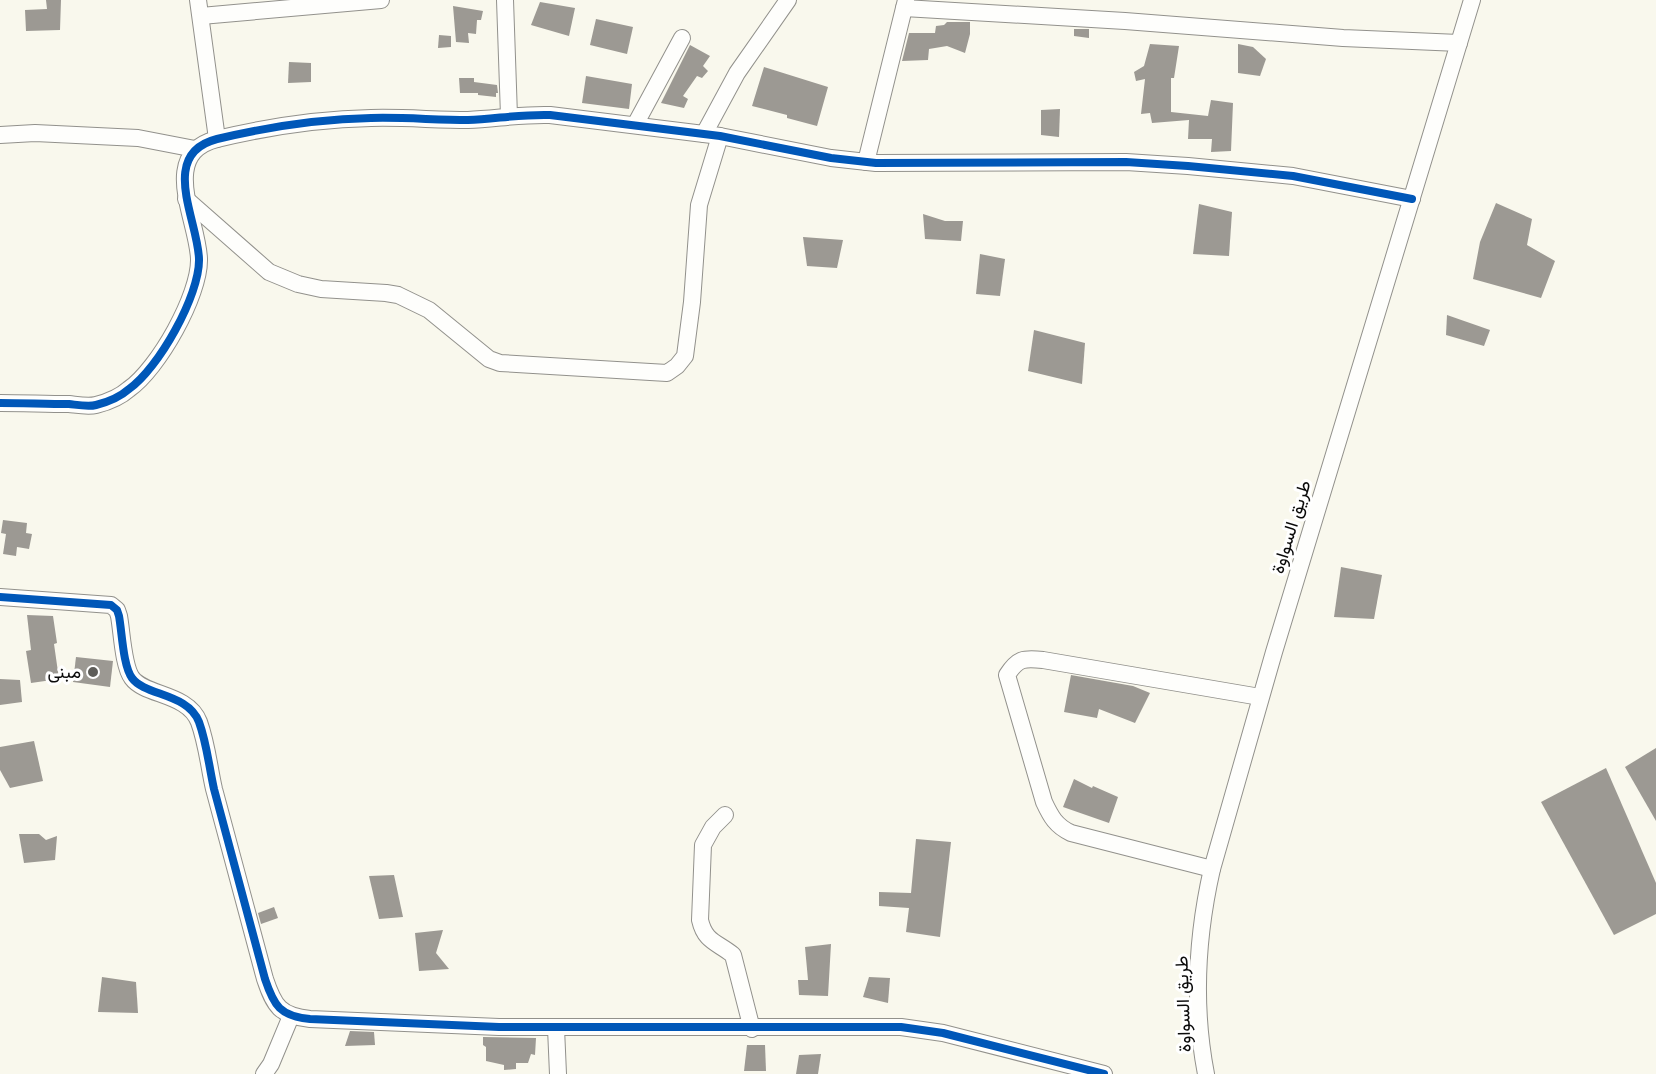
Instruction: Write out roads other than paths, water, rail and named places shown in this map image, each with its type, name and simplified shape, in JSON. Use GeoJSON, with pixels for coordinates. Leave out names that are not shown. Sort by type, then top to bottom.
{"type":"FeatureCollection","features":[{"type":"Feature","properties":{"kind":"street"},"geometry":{"type":"LineString","coordinates":[[216,139],[199,8],[381,0]]}},
{"type":"Feature","properties":{"kind":"street"},"geometry":{"type":"LineString","coordinates":[[505,0],[509,116]]}},
{"type":"Feature","properties":{"kind":"street"},"geometry":{"type":"LineString","coordinates":[[186,199],[269,272],[298,284],[321,289],[398,295],[429,310],[489,359],[500,363],[667,373],[685,356],[692,302],[699,205],[712,135],[737,73],[788,0]]}},
{"type":"Feature","properties":{"kind":"street","name":"طريق السواوة"},"geometry":{"type":"LineString","coordinates":[[1206,1074],[1198,993],[1205,904],[1212,869],[1260,697],[1472,0]]}},
{"type":"Feature","properties":{"kind":"street"},"geometry":{"type":"LineString","coordinates":[[866,162],[905,4],[1343,38],[1459,43]]}},
{"type":"Feature","properties":{"kind":"street"},"geometry":{"type":"LineString","coordinates":[[635,126],[682,38]]}},
{"type":"Feature","properties":{"kind":"street"},"geometry":{"type":"LineString","coordinates":[[0,403],[93,406],[113,399],[130,389],[145,375],[180,321],[197,278],[199,258],[184,188],[186,165],[195,149],[216,139],[332,120],[372,118],[473,120],[526,114],[550,115],[712,135],[831,158],[866,162],[929,164],[1126,162],[1188,166],[1293,176],[1412,199]]}},
{"type":"Feature","properties":{"kind":"street"},"geometry":{"type":"LineString","coordinates":[[0,135],[34,133],[138,138],[195,149]]}},
{"type":"Feature","properties":{"kind":"street"},"geometry":{"type":"LineString","coordinates":[[0,597],[111,605],[117,610],[119,616],[128,666],[133,680],[177,700],[194,714],[201,728],[213,786],[272,1001],[279,1009],[291,1016],[322,1020],[556,1028],[901,1027],[943,1033],[1104,1074]]}},
{"type":"Feature","properties":{"kind":"street"},"geometry":{"type":"LineString","coordinates":[[1212,869],[1071,833],[1059,827],[1052,820],[1044,802],[1007,675],[1014,663],[1027,658],[1260,697]]}},
{"type":"Feature","properties":{"kind":"street"},"geometry":{"type":"LineString","coordinates":[[725,815],[712,827],[703,844],[700,920],[707,939],[733,955],[753,1029]]}},
{"type":"Feature","properties":{"kind":"street"},"geometry":{"type":"LineString","coordinates":[[264,1074],[272,1064],[291,1016]]}},
{"type":"Feature","properties":{"kind":"street"},"geometry":{"type":"LineString","coordinates":[[556,1028],[558,1074]]}},
{"type":"Feature","properties":{"kind":"place","name":"مبنى"},"geometry":{"type":"Point","coordinates":[93,672]}}]}
